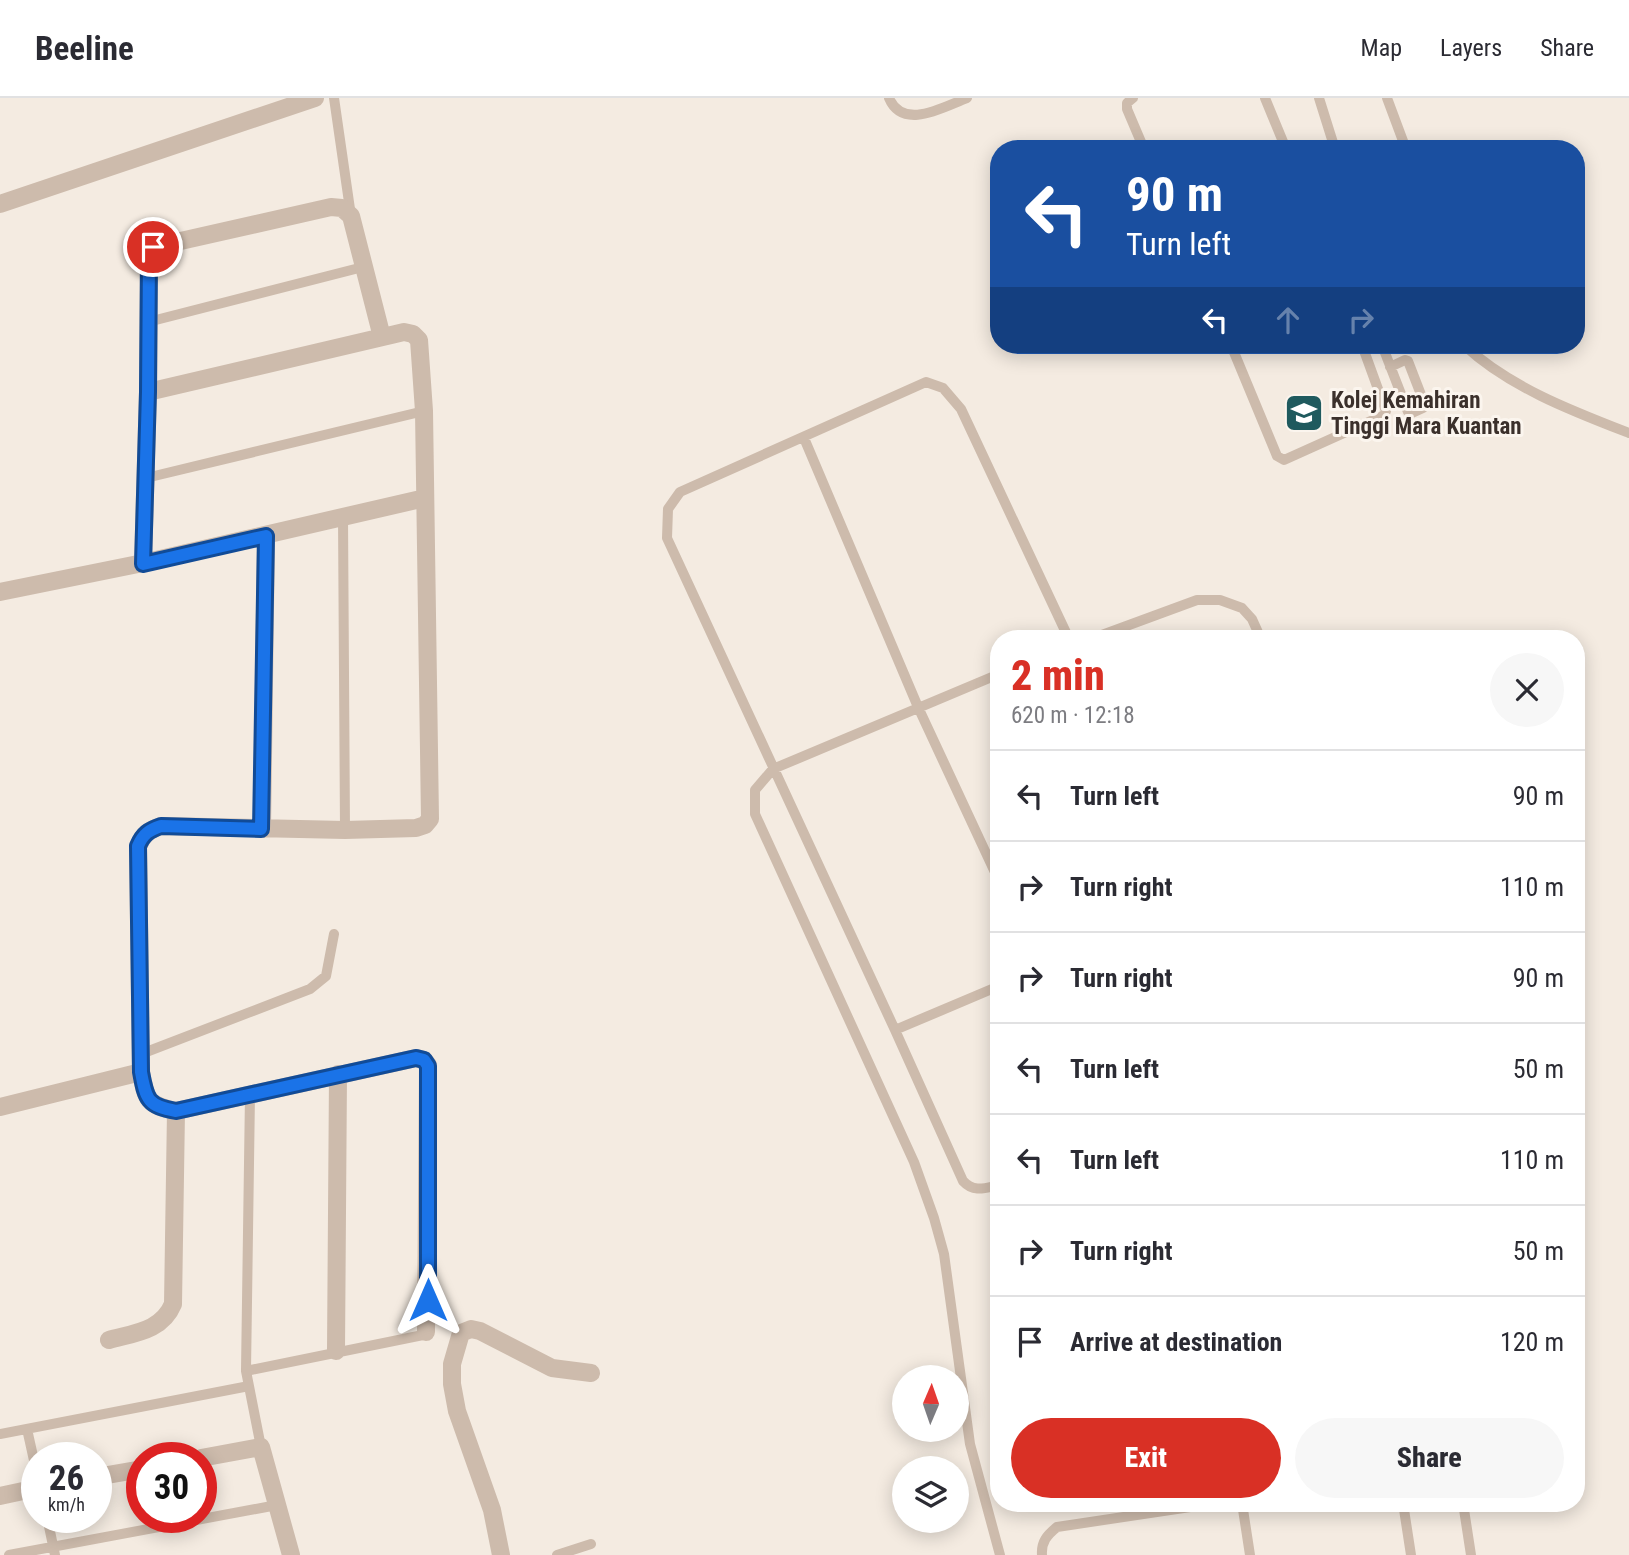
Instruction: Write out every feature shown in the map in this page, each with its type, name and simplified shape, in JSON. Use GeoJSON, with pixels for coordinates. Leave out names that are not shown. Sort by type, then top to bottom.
{"type":"FeatureCollection","features":[{"type":"Feature","properties":{"kind":"street"},"geometry":{"type":"LineString","coordinates":[[0,204],[315,98]]}},
{"type":"Feature","properties":{"kind":"street"},"geometry":{"type":"LineString","coordinates":[[143,564],[149,256],[153,247],[331,206],[342,208],[351,216],[382,337]]}},
{"type":"Feature","properties":{"kind":"street"},"geometry":{"type":"LineString","coordinates":[[148,392],[404,332],[413,334],[419,341],[424,411],[430,818],[425,825],[416,828],[345,830],[161,826],[150,830],[142,837],[138,846],[141,1072],[145,1094],[150,1102],[160,1108],[176,1111],[416,1058],[424,1060],[428,1066],[426,1332]]}},
{"type":"Feature","properties":{"kind":"street"},"geometry":{"type":"LineString","coordinates":[[0,592],[143,564],[425,498]]}},
{"type":"Feature","properties":{"kind":"street"},"geometry":{"type":"LineString","coordinates":[[261,829],[266,536]]}},
{"type":"Feature","properties":{"kind":"street"},"geometry":{"type":"LineString","coordinates":[[0,1107],[141,1072]]}},
{"type":"Feature","properties":{"kind":"street"},"geometry":{"type":"LineString","coordinates":[[335,1351],[338,1074]]}},
{"type":"Feature","properties":{"kind":"street"},"geometry":{"type":"LineString","coordinates":[[109,1340],[161,1323],[173,1304],[176,1111]]}},
{"type":"Feature","properties":{"kind":"street"},"geometry":{"type":"LineString","coordinates":[[501,1555],[492,1510],[454,1398],[452,1364],[461,1334],[471,1329],[480,1331],[552,1368],[591,1373]]}},
{"type":"Feature","properties":{"kind":"street"},"geometry":{"type":"LineString","coordinates":[[217,1455],[261,1447],[291,1555]]}},
{"type":"Feature","properties":{"kind":"street"},"geometry":{"type":"LineString","coordinates":[[0,1496],[21,1492]]}},
{"type":"Feature","properties":{"kind":"lane"},"geometry":{"type":"LineString","coordinates":[[334,98],[351,216]]}},
{"type":"Feature","properties":{"kind":"lane"},"geometry":{"type":"LineString","coordinates":[[890,98],[895,109],[905,116],[917,116],[968,98]]}},
{"type":"Feature","properties":{"kind":"lane"},"geometry":{"type":"LineString","coordinates":[[1133,98],[1127,103],[1127,109],[1140,140]]}},
{"type":"Feature","properties":{"kind":"lane"},"geometry":{"type":"LineString","coordinates":[[1265,98],[1282,140]]}},
{"type":"Feature","properties":{"kind":"lane"},"geometry":{"type":"LineString","coordinates":[[1319,98],[1332,140]]}},
{"type":"Feature","properties":{"kind":"lane"},"geometry":{"type":"LineString","coordinates":[[1387,98],[1403,140]]}},
{"type":"Feature","properties":{"kind":"lane"},"geometry":{"type":"LineString","coordinates":[[148,322],[363,267]]}},
{"type":"Feature","properties":{"kind":"lane"},"geometry":{"type":"LineString","coordinates":[[1235,354],[1277,456],[1284,460],[1384,415],[1386,411],[1365,354]]}},
{"type":"Feature","properties":{"kind":"lane"},"geometry":{"type":"LineString","coordinates":[[1385,354],[1390,367],[1408,412],[1423,408],[1425,405],[1408,361],[1390,367]]}},
{"type":"Feature","properties":{"kind":"lane"},"geometry":{"type":"LineString","coordinates":[[1476,354],[1529,389],[1572,411],[1629,433]]}},
{"type":"Feature","properties":{"kind":"lane"},"geometry":{"type":"LineString","coordinates":[[990,1187],[969,1188],[963,1181],[667,538],[668,509],[680,492],[926,382],[943,388],[961,409],[1065,630]]}},
{"type":"Feature","properties":{"kind":"lane"},"geometry":{"type":"LineString","coordinates":[[146,478],[424,411]]}},
{"type":"Feature","properties":{"kind":"lane"},"geometry":{"type":"LineString","coordinates":[[804,438],[918,707],[990,862]]}},
{"type":"Feature","properties":{"kind":"lane"},"geometry":{"type":"LineString","coordinates":[[343,517],[345,830]]}},
{"type":"Feature","properties":{"kind":"lane"},"geometry":{"type":"LineString","coordinates":[[1115,630],[1197,600],[1220,600],[1242,608],[1257,630]]}},
{"type":"Feature","properties":{"kind":"lane"},"geometry":{"type":"LineString","coordinates":[[990,678],[856,736],[773,768],[755,790],[755,814],[914,1162],[926,1196],[944,1254],[970,1444],[1000,1555]]}},
{"type":"Feature","properties":{"kind":"lane"},"geometry":{"type":"LineString","coordinates":[[141,1054],[310,989],[326,976],[334,934]]}},
{"type":"Feature","properties":{"kind":"lane"},"geometry":{"type":"LineString","coordinates":[[895,1030],[990,990]]}},
{"type":"Feature","properties":{"kind":"lane"},"geometry":{"type":"LineString","coordinates":[[250,1094],[246,1371],[261,1447]]}},
{"type":"Feature","properties":{"kind":"lane"},"geometry":{"type":"LineString","coordinates":[[246,1371],[423,1335],[426,1332]]}},
{"type":"Feature","properties":{"kind":"lane"},"geometry":{"type":"LineString","coordinates":[[0,1434],[249,1386]]}},
{"type":"Feature","properties":{"kind":"lane"},"geometry":{"type":"LineString","coordinates":[[27,1429],[30,1442]]}},
{"type":"Feature","properties":{"kind":"lane"},"geometry":{"type":"LineString","coordinates":[[9,1555],[55,1551],[277,1505]]}},
{"type":"Feature","properties":{"kind":"lane"},"geometry":{"type":"LineString","coordinates":[[1042,1555],[1041,1548],[1047,1535],[1057,1527],[1157,1512]]}},
{"type":"Feature","properties":{"kind":"lane"},"geometry":{"type":"LineString","coordinates":[[1243,1512],[1250,1555]]}},
{"type":"Feature","properties":{"kind":"lane"},"geometry":{"type":"LineString","coordinates":[[1405,1512],[1411,1555]]}},
{"type":"Feature","properties":{"kind":"lane"},"geometry":{"type":"LineString","coordinates":[[1464,1512],[1471,1555]]}},
{"type":"Feature","properties":{"kind":"lane"},"geometry":{"type":"LineString","coordinates":[[51,1533],[55,1551]]}},
{"type":"Feature","properties":{"kind":"lane"},"geometry":{"type":"LineString","coordinates":[[557,1555],[591,1544]]}},
{"type":"Feature","properties":{"kind":"place","name":"Kolej Kemahiran Tinggi Mara Kuantan"},"geometry":{"type":"Point","coordinates":[1304,413]}},
{"type":"Feature","properties":{"kind":"route"},"geometry":{"type":"LineString","coordinates":[[153,247],[149,256],[143,564],[266,536],[261,829],[161,826],[150,830],[142,837],[138,846],[141,1072],[145,1094],[150,1102],[160,1108],[176,1111],[338,1074],[416,1058],[424,1060],[428,1066],[428,1300]]}}]}
